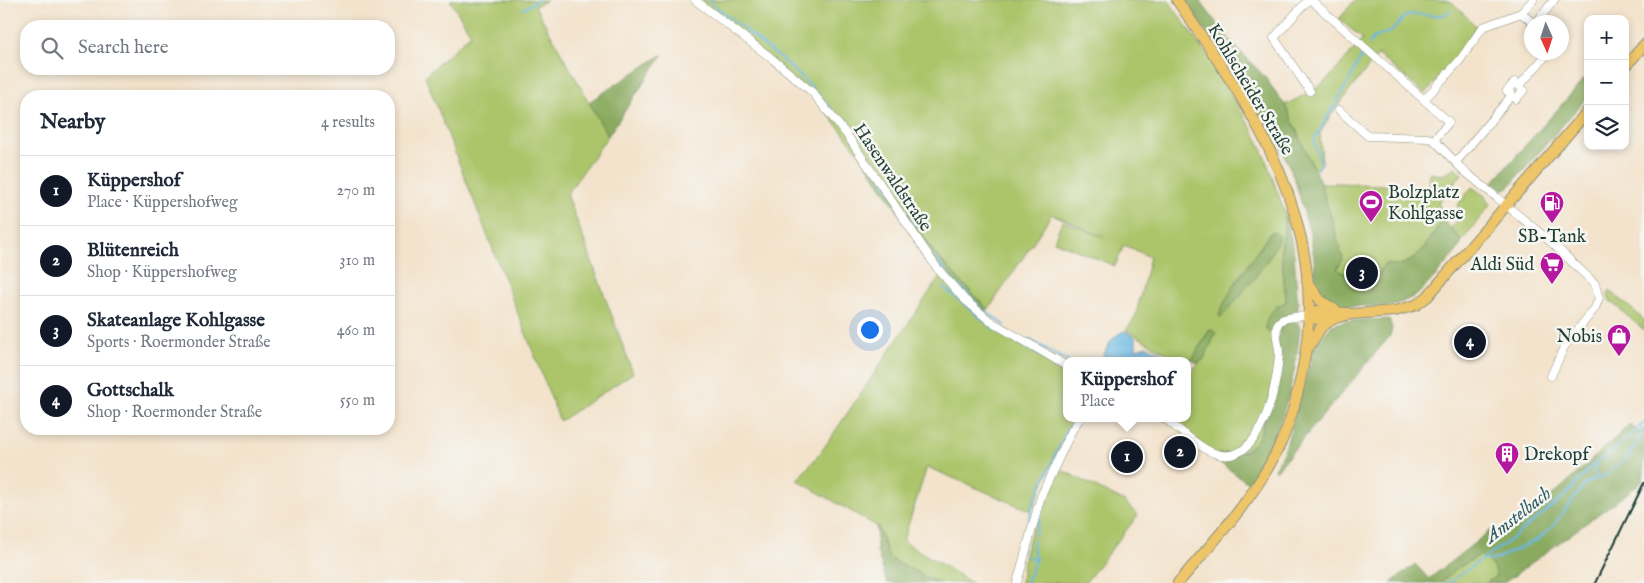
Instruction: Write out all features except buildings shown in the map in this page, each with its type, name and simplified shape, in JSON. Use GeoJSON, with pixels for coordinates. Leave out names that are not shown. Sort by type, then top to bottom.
{"type":"FeatureCollection","features":[{"type":"Feature","properties":{"kind":"main road","name":"Kohlscheider Straße"},"geometry":{"type":"LineString","coordinates":[[1177,0],[1225,70],[1272,153],[1294,211],[1305,262],[1307,282],[1306,353]]}},
{"type":"Feature","properties":{"kind":"main road"},"geometry":{"type":"LineString","coordinates":[[1629,62],[1644,45]]}},
{"type":"Feature","properties":{"kind":"main road"},"geometry":{"type":"LineString","coordinates":[[1308,316],[1317,319],[1336,314],[1395,311],[1416,305],[1434,289],[1584,116]]}},
{"type":"Feature","properties":{"kind":"main road"},"geometry":{"type":"LineString","coordinates":[[1307,282],[1321,301],[1336,314]]}},
{"type":"Feature","properties":{"kind":"main road"},"geometry":{"type":"LineString","coordinates":[[1178,583],[1237,512],[1269,465],[1291,417],[1306,353],[1317,333],[1336,314]]}},
{"type":"Feature","properties":{"kind":"street","name":"Hasenwaldstraße"},"geometry":{"type":"LineString","coordinates":[[694,0],[770,56],[812,92],[847,134],[937,268],[964,299],[990,321],[1063,364]]}},
{"type":"Feature","properties":{"kind":"street"},"geometry":{"type":"LineString","coordinates":[[1310,91],[1274,38],[1309,0],[1449,122],[1434,140]]}},
{"type":"Feature","properties":{"kind":"street"},"geometry":{"type":"LineString","coordinates":[[1424,100],[1460,60],[1483,27],[1521,13],[1533,0]]}},
{"type":"Feature","properties":{"kind":"street"},"geometry":{"type":"LineString","coordinates":[[1542,15],[1554,0]]}},
{"type":"Feature","properties":{"kind":"street"},"geometry":{"type":"LineString","coordinates":[[1456,162],[1512,96],[1516,99],[1524,90],[1519,86],[1542,60]]}},
{"type":"Feature","properties":{"kind":"street"},"geometry":{"type":"LineString","coordinates":[[1339,110],[1368,136],[1428,138],[1434,140],[1456,162],[1551,242],[1591,279],[1598,291],[1599,298],[1595,308],[1564,347],[1551,376]]}},
{"type":"Feature","properties":{"kind":"street"},"geometry":{"type":"LineString","coordinates":[[1170,422],[1214,453],[1228,455],[1246,449],[1251,445],[1260,430],[1271,393],[1279,352],[1276,333],[1278,324],[1284,319],[1308,316]]}},
{"type":"Feature","properties":{"kind":"street"},"geometry":{"type":"LineString","coordinates":[[1017,583],[1041,496],[1077,422]]}},
{"type":"Feature","properties":{"kind":"green space"},"geometry":{"type":"Polygon","coordinates":[[[450,0],[547,0],[535,6],[608,136],[567,194],[633,373],[560,421],[425,76],[471,34],[450,0]]]}},
{"type":"Feature","properties":{"kind":"green space"},"geometry":{"type":"Polygon","coordinates":[[[695,0],[1168,0],[1211,61],[1261,146],[1286,216],[1284,216],[1281,249],[1286,302],[1277,306],[1274,332],[1280,358],[1259,437],[1250,447],[1239,452],[1212,455],[1170,422],[1191,422],[1191,373],[1204,359],[1209,330],[1192,360],[1191,357],[1173,357],[1126,330],[1135,318],[1150,257],[1124,245],[1115,266],[1054,241],[1062,221],[1104,237],[1052,214],[988,310],[936,255],[909,215],[811,93],[695,0]],[[1269,234],[1235,284],[1254,279],[1277,241],[1269,234]]]}},
{"type":"Feature","properties":{"kind":"green space"},"geometry":{"type":"Polygon","coordinates":[[[1185,0],[1199,0],[1232,43],[1264,76],[1285,105],[1321,184],[1343,259],[1337,269],[1363,285],[1377,278],[1384,264],[1401,265],[1415,257],[1421,252],[1443,220],[1462,241],[1457,251],[1417,295],[1400,303],[1387,306],[1351,306],[1333,303],[1324,298],[1316,286],[1310,234],[1295,180],[1283,152],[1185,0]]]}},
{"type":"Feature","properties":{"kind":"green space"},"geometry":{"type":"Polygon","coordinates":[[[1355,0],[1447,0],[1453,3],[1476,26],[1461,53],[1425,94],[1378,55],[1335,109],[1320,133],[1322,164],[1314,169],[1285,105],[1316,89],[1330,77],[1363,39],[1339,19],[1355,0]]]}},
{"type":"Feature","properties":{"kind":"green space"},"geometry":{"type":"Polygon","coordinates":[[[663,54],[608,136],[589,102],[663,54]]]}},
{"type":"Feature","properties":{"kind":"green space"},"geometry":{"type":"Polygon","coordinates":[[[1584,80],[1584,101],[1509,187],[1502,190],[1492,183],[1584,80]]]}},
{"type":"Feature","properties":{"kind":"green space"},"geometry":{"type":"Polygon","coordinates":[[[865,162],[875,162],[936,255],[988,310],[984,316],[941,275],[865,162]]]}},
{"type":"Feature","properties":{"kind":"green space"},"geometry":{"type":"Polygon","coordinates":[[[1455,167],[1462,174],[1438,204],[1446,215],[1415,257],[1401,265],[1384,264],[1377,278],[1363,285],[1337,269],[1343,259],[1321,184],[1429,187],[1429,173],[1443,175],[1455,167]]]}},
{"type":"Feature","properties":{"kind":"green space"},"geometry":{"type":"Polygon","coordinates":[[[1472,187],[1485,196],[1490,205],[1462,241],[1451,228],[1464,212],[1457,206],[1472,187]]]}},
{"type":"Feature","properties":{"kind":"green space"},"geometry":{"type":"Polygon","coordinates":[[[1284,216],[1286,216],[1294,254],[1298,306],[1297,311],[1272,334],[1265,328],[1267,318],[1274,309],[1286,302],[1281,249],[1284,216]]]}},
{"type":"Feature","properties":{"kind":"green space"},"geometry":{"type":"Polygon","coordinates":[[[1273,232],[1279,237],[1269,258],[1221,318],[1219,315],[1235,283],[1269,234],[1273,232]]]}},
{"type":"Feature","properties":{"kind":"green space"},"geometry":{"type":"Polygon","coordinates":[[[941,275],[990,321],[1063,364],[1063,422],[1073,422],[1031,511],[927,467],[903,541],[972,583],[938,583],[889,558],[878,527],[797,480],[821,452],[941,275]]]}},
{"type":"Feature","properties":{"kind":"green space"},"geometry":{"type":"Polygon","coordinates":[[[1610,290],[1644,320],[1644,330],[1609,300],[1608,294],[1610,290]]]}},
{"type":"Feature","properties":{"kind":"green space"},"geometry":{"type":"Polygon","coordinates":[[[1389,319],[1392,328],[1390,336],[1276,471],[1274,469],[1285,449],[1316,344],[1332,325],[1345,321],[1389,319]]]}},
{"type":"Feature","properties":{"kind":"green space"},"geometry":{"type":"Polygon","coordinates":[[[1288,321],[1298,323],[1300,328],[1298,350],[1290,390],[1269,446],[1248,483],[1212,457],[1212,455],[1246,451],[1259,437],[1273,396],[1279,329],[1282,324],[1288,321]]]}},
{"type":"Feature","properties":{"kind":"green space"},"geometry":{"type":"Polygon","coordinates":[[[1210,329],[1216,333],[1204,359],[1197,363],[1192,360],[1210,329]]]}},
{"type":"Feature","properties":{"kind":"green space"},"geometry":{"type":"Polygon","coordinates":[[[1630,424],[1638,432],[1644,430],[1644,475],[1641,483],[1504,583],[1486,583],[1496,576],[1496,572],[1491,564],[1480,555],[1456,569],[1440,583],[1391,583],[1415,564],[1429,579],[1491,530],[1495,539],[1548,499],[1630,424]]]}},
{"type":"Feature","properties":{"kind":"green space"},"geometry":{"type":"Polygon","coordinates":[[[1056,467],[1125,502],[1138,515],[1085,583],[1021,583],[1029,540],[1056,467]]]}},
{"type":"Feature","properties":{"kind":"green space"},"geometry":{"type":"Polygon","coordinates":[[[876,525],[889,558],[938,583],[887,583],[877,551],[876,525]]]}},
{"type":"Feature","properties":{"kind":"green space"},"geometry":{"type":"Polygon","coordinates":[[[1480,555],[1492,567],[1496,576],[1486,583],[1440,583],[1456,569],[1480,555]]]}},
{"type":"Feature","properties":{"kind":"water"},"geometry":{"type":"Polygon","coordinates":[[[1125,331],[1136,338],[1136,349],[1147,346],[1161,353],[1160,357],[1103,357],[1107,347],[1116,335],[1125,331]]]}},
{"type":"Feature","properties":{"kind":"waterway"},"geometry":{"type":"LineString","coordinates":[[523,9],[538,0]]}},
{"type":"Feature","properties":{"kind":"waterway"},"geometry":{"type":"LineString","coordinates":[[708,0],[786,63],[813,88]]}},
{"type":"Feature","properties":{"kind":"waterway"},"geometry":{"type":"LineString","coordinates":[[1369,45],[1372,39],[1392,31],[1406,16],[1414,14],[1436,16],[1451,10]]}},
{"type":"Feature","properties":{"kind":"waterway"},"geometry":{"type":"LineString","coordinates":[[1318,169],[1321,163],[1314,141],[1316,136],[1365,52]]}},
{"type":"Feature","properties":{"kind":"waterway"},"geometry":{"type":"LineString","coordinates":[[816,92],[846,125],[860,145]]}},
{"type":"Feature","properties":{"kind":"waterway"},"geometry":{"type":"LineString","coordinates":[[864,150],[913,225]]}},
{"type":"Feature","properties":{"kind":"waterway"},"geometry":{"type":"LineString","coordinates":[[935,259],[951,278]]}},
{"type":"Feature","properties":{"kind":"waterway"},"geometry":{"type":"LineString","coordinates":[[957,285],[983,310],[1005,325]]}},
{"type":"Feature","properties":{"kind":"waterway"},"geometry":{"type":"LineString","coordinates":[[943,287],[994,329],[1063,369]]}},
{"type":"Feature","properties":{"kind":"waterway"},"geometry":{"type":"LineString","coordinates":[[1028,339],[1063,358]]}},
{"type":"Feature","properties":{"kind":"waterway"},"geometry":{"type":"LineString","coordinates":[[1021,552],[1033,503],[1072,422]]}},
{"type":"Feature","properties":{"kind":"waterway","name":"Amstelbach"},"geometry":{"type":"LineString","coordinates":[[1448,583],[1506,543],[1554,505],[1568,493],[1593,464],[1605,457],[1644,423]]}},
{"type":"Feature","properties":{"kind":"waterway"},"geometry":{"type":"LineString","coordinates":[[1483,559],[1489,561],[1498,558],[1537,540],[1552,527],[1586,483],[1606,475],[1625,460],[1643,430],[1640,426]]}},
{"type":"Feature","properties":{"kind":"waterway"},"geometry":{"type":"LineString","coordinates":[[1596,479],[1593,469],[1597,462]]}},
{"type":"Feature","properties":{"kind":"waterway"},"geometry":{"type":"LineString","coordinates":[[1035,536],[1041,511],[1055,475]]}},
{"type":"Feature","properties":{"kind":"waterway"},"geometry":{"type":"LineString","coordinates":[[1026,583],[1036,558],[1032,548],[1034,541]]}},
{"type":"Feature","properties":{"kind":"waterway"},"geometry":{"type":"LineString","coordinates":[[1027,556],[1036,560]]}},
{"type":"Feature","properties":{"kind":"railway"},"geometry":{"type":"LineString","coordinates":[[1595,583],[1644,483]]}},
{"type":"Feature","properties":{"kind":"place","name":"Bolzplatz Kohlgasse"},"geometry":{"type":"Point","coordinates":[1371,223]}},
{"type":"Feature","properties":{"kind":"place","name":"SB-Tank"},"geometry":{"type":"Point","coordinates":[1552,224]}},
{"type":"Feature","properties":{"kind":"place","name":"Skateanlage Kohlgasse"},"geometry":{"type":"Point","coordinates":[1362,273]}},
{"type":"Feature","properties":{"kind":"place","name":"Aldi Süd"},"geometry":{"type":"Point","coordinates":[1552,285]}},
{"type":"Feature","properties":{"kind":"place","name":"Gottschalk"},"geometry":{"type":"Point","coordinates":[1470,342]}},
{"type":"Feature","properties":{"kind":"place","name":"Nobis"},"geometry":{"type":"Point","coordinates":[1619,357]}},
{"type":"Feature","properties":{"kind":"place","name":"Blütenreich"},"geometry":{"type":"Point","coordinates":[1180,452]}},
{"type":"Feature","properties":{"kind":"place","name":"Küppershof"},"geometry":{"type":"Point","coordinates":[1127,457]}},
{"type":"Feature","properties":{"kind":"place","name":"Drekopf"},"geometry":{"type":"Point","coordinates":[1507,475]}}]}
